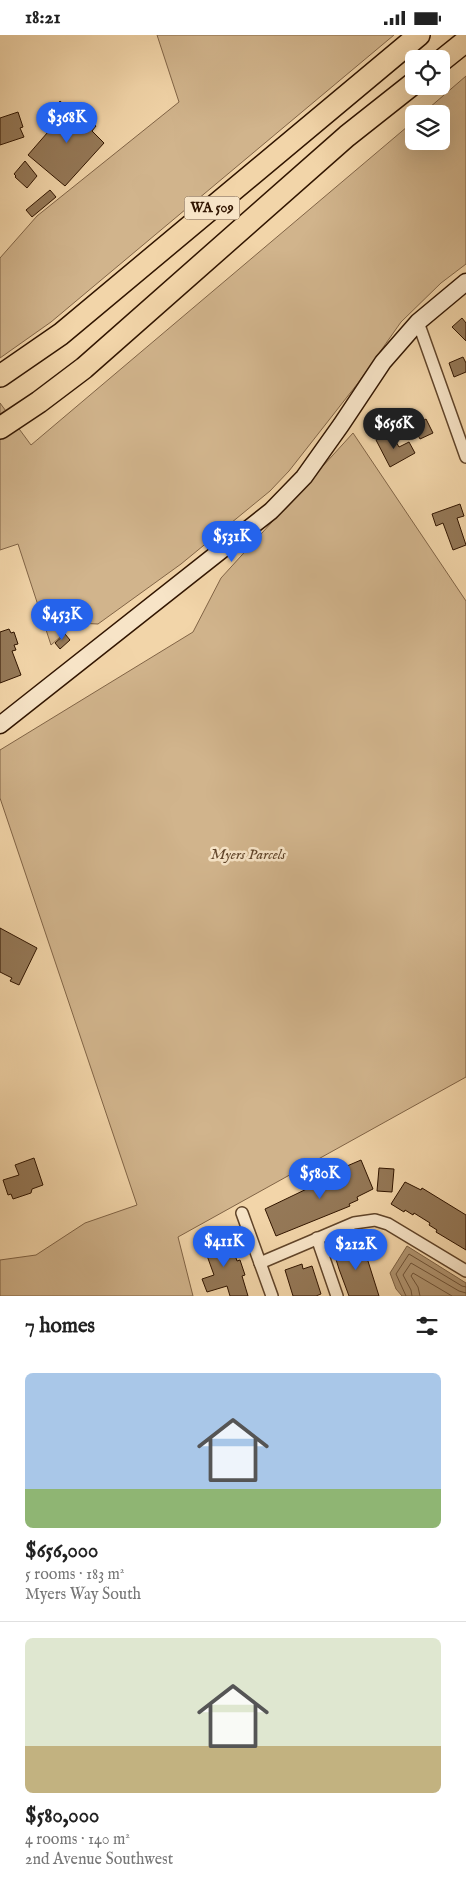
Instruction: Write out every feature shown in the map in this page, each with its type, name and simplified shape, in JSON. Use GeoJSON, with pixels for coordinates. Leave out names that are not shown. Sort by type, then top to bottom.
{"type":"FeatureCollection","features":[{"type":"Feature","properties":{"kind":"highway","name":"WA 509"},"geometry":{"type":"LineString","coordinates":[[0,377],[61,334],[419,35]]}},
{"type":"Feature","properties":{"kind":"highway"},"geometry":{"type":"LineString","coordinates":[[450,54],[466,41]]}},
{"type":"Feature","properties":{"kind":"highway","name":"WA 509"},"geometry":{"type":"LineString","coordinates":[[0,428],[39,402],[84,367],[347,136],[405,90]]}},
{"type":"Feature","properties":{"kind":"main road"},"geometry":{"type":"LineString","coordinates":[[0,725],[271,511],[304,477],[383,362],[418,322],[466,281]]}},
{"type":"Feature","properties":{"kind":"street"},"geometry":{"type":"LineString","coordinates":[[418,322],[466,457]]}},
{"type":"Feature","properties":{"kind":"street"},"geometry":{"type":"LineString","coordinates":[[242,1213],[272,1296]]}},
{"type":"Feature","properties":{"kind":"street"},"geometry":{"type":"LineString","coordinates":[[260,1263],[354,1223],[373,1220],[388,1224],[466,1271]]}},
{"type":"Feature","properties":{"kind":"street"},"geometry":{"type":"LineString","coordinates":[[317,1238],[337,1296]]}},
{"type":"Feature","properties":{"kind":"green space"},"geometry":{"type":"Polygon","coordinates":[[[157,35],[394,35],[51,322],[0,358],[0,258],[37,216],[179,102],[157,35]]]}},
{"type":"Feature","properties":{"kind":"green space"},"geometry":{"type":"Polygon","coordinates":[[[466,76],[466,264],[441,283],[401,322],[358,383],[289,471],[270,491],[181,564],[98,624],[76,623],[51,645],[18,544],[0,550],[0,403],[31,445],[405,129],[405,150],[450,150],[450,105],[432,105],[444,95],[450,95],[450,90],[466,76]]]}},
{"type":"Feature","properties":{"kind":"green space","name":"Myers Parcels"},"geometry":{"type":"Polygon","coordinates":[[[353,433],[466,601],[466,1077],[178,1237],[193,1296],[0,1296],[0,1260],[36,1255],[85,1223],[137,1205],[0,798],[0,750],[193,632],[221,578],[353,433]]]}},
{"type":"Feature","properties":{"kind":"water"},"geometry":{"type":"Polygon","coordinates":[[[407,1246],[466,1283],[466,1296],[402,1296],[396,1289],[390,1273],[407,1246]]]}},
{"type":"Feature","properties":{"kind":"building"},"geometry":{"type":"Polygon","coordinates":[[[60,101],[70,110],[73,105],[96,126],[92,131],[104,143],[65,186],[28,155],[54,125],[46,118],[60,101]]]}},
{"type":"Feature","properties":{"kind":"building"},"geometry":{"type":"Polygon","coordinates":[[[18,112],[23,127],[20,128],[24,137],[0,145],[0,118],[18,112]]]}},
{"type":"Feature","properties":{"kind":"building"},"geometry":{"type":"Polygon","coordinates":[[[25,161],[37,176],[27,188],[14,174],[25,161]]]}},
{"type":"Feature","properties":{"kind":"building"},"geometry":{"type":"Polygon","coordinates":[[[50,190],[56,197],[32,217],[26,210],[50,190]]]}},
{"type":"Feature","properties":{"kind":"building"},"geometry":{"type":"Polygon","coordinates":[[[462,318],[466,323],[466,341],[452,327],[462,318]]]}},
{"type":"Feature","properties":{"kind":"building"},"geometry":{"type":"Polygon","coordinates":[[[463,357],[466,363],[466,372],[454,377],[449,363],[463,357]]]}},
{"type":"Feature","properties":{"kind":"building"},"geometry":{"type":"Polygon","coordinates":[[[426,419],[433,433],[420,439],[413,426],[426,419]]]}},
{"type":"Feature","properties":{"kind":"building"},"geometry":{"type":"Polygon","coordinates":[[[391,433],[399,447],[409,442],[415,453],[390,467],[376,440],[391,433]]]}},
{"type":"Feature","properties":{"kind":"building"},"geometry":{"type":"Polygon","coordinates":[[[460,504],[464,516],[457,518],[466,545],[453,550],[443,523],[436,526],[432,514],[460,504]]]}},
{"type":"Feature","properties":{"kind":"building"},"geometry":{"type":"Polygon","coordinates":[[[9,629],[11,633],[14,632],[18,644],[14,645],[16,650],[12,651],[21,675],[0,683],[0,632],[9,629]]]}},
{"type":"Feature","properties":{"kind":"building"},"geometry":{"type":"Polygon","coordinates":[[[65,634],[70,640],[60,649],[55,643],[65,634]]]}},
{"type":"Feature","properties":{"kind":"building"},"geometry":{"type":"Polygon","coordinates":[[[0,928],[37,948],[19,985],[10,981],[12,978],[0,972],[0,928]]]}},
{"type":"Feature","properties":{"kind":"building"},"geometry":{"type":"Polygon","coordinates":[[[34,1158],[43,1185],[32,1189],[31,1193],[13,1199],[11,1194],[8,1195],[3,1180],[19,1175],[15,1165],[34,1158]]]}},
{"type":"Feature","properties":{"kind":"building"},"geometry":{"type":"Polygon","coordinates":[[[361,1160],[373,1189],[357,1197],[358,1200],[349,1204],[350,1206],[276,1236],[265,1209],[315,1185],[339,1177],[349,1171],[347,1166],[361,1160]]]}},
{"type":"Feature","properties":{"kind":"building"},"geometry":{"type":"Polygon","coordinates":[[[379,1168],[394,1169],[392,1192],[377,1191],[379,1168]]]}},
{"type":"Feature","properties":{"kind":"building"},"geometry":{"type":"Polygon","coordinates":[[[405,1182],[421,1190],[422,1188],[466,1215],[466,1250],[436,1232],[437,1230],[429,1225],[430,1223],[414,1213],[413,1215],[405,1210],[404,1212],[391,1204],[405,1182]]]}},
{"type":"Feature","properties":{"kind":"building"},"geometry":{"type":"Polygon","coordinates":[[[213,1235],[217,1245],[228,1241],[230,1246],[232,1246],[237,1261],[240,1260],[245,1275],[242,1276],[248,1296],[230,1296],[227,1286],[207,1292],[202,1279],[214,1275],[201,1239],[213,1235]]]}},
{"type":"Feature","properties":{"kind":"building"},"geometry":{"type":"Polygon","coordinates":[[[360,1240],[379,1296],[349,1296],[339,1269],[334,1253],[343,1249],[342,1246],[360,1240]]]}},
{"type":"Feature","properties":{"kind":"building"},"geometry":{"type":"Polygon","coordinates":[[[302,1264],[303,1269],[312,1266],[321,1294],[316,1296],[293,1296],[285,1270],[302,1264]]]}}]}
